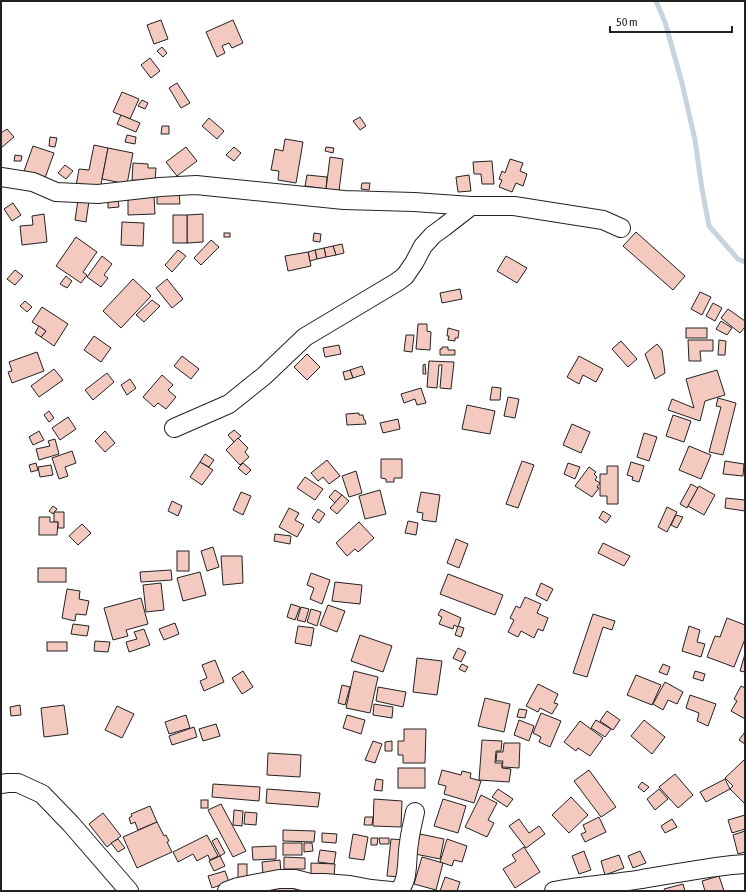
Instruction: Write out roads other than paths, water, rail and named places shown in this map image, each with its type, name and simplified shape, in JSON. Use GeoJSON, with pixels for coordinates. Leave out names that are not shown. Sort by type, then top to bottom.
{"type":"FeatureCollection","features":[{"type":"Feature","properties":{"kind":"street"},"geometry":{"type":"LineString","coordinates":[[1,177],[33,182],[56,192],[98,194],[160,187],[196,185],[344,200],[414,202],[471,206],[514,206],[603,220],[621,228]]}},
{"type":"Feature","properties":{"kind":"street"},"geometry":{"type":"LineString","coordinates":[[174,428],[229,404],[264,376],[305,337],[397,282],[405,276],[423,246],[433,235],[471,206]]}},
{"type":"Feature","properties":{"kind":"street"},"geometry":{"type":"LineString","coordinates":[[1,784],[18,783],[42,794],[71,824],[129,891]]}},
{"type":"Feature","properties":{"kind":"street"},"geometry":{"type":"LineString","coordinates":[[397,891],[402,887],[407,871],[408,844],[416,812]]}},
{"type":"Feature","properties":{"kind":"street"},"geometry":{"type":"LineString","coordinates":[[554,891],[572,887],[640,880],[745,864]]}},
{"type":"Feature","properties":{"kind":"street"},"geometry":{"type":"LineString","coordinates":[[227,891],[238,887],[279,879],[295,879],[310,884],[324,883],[350,885],[391,891]]}},
{"type":"Feature","properties":{"kind":"waterway"},"geometry":{"type":"LineString","coordinates":[[656,1],[665,22],[682,83],[695,140],[709,226],[738,259],[745,262]]}}]}
